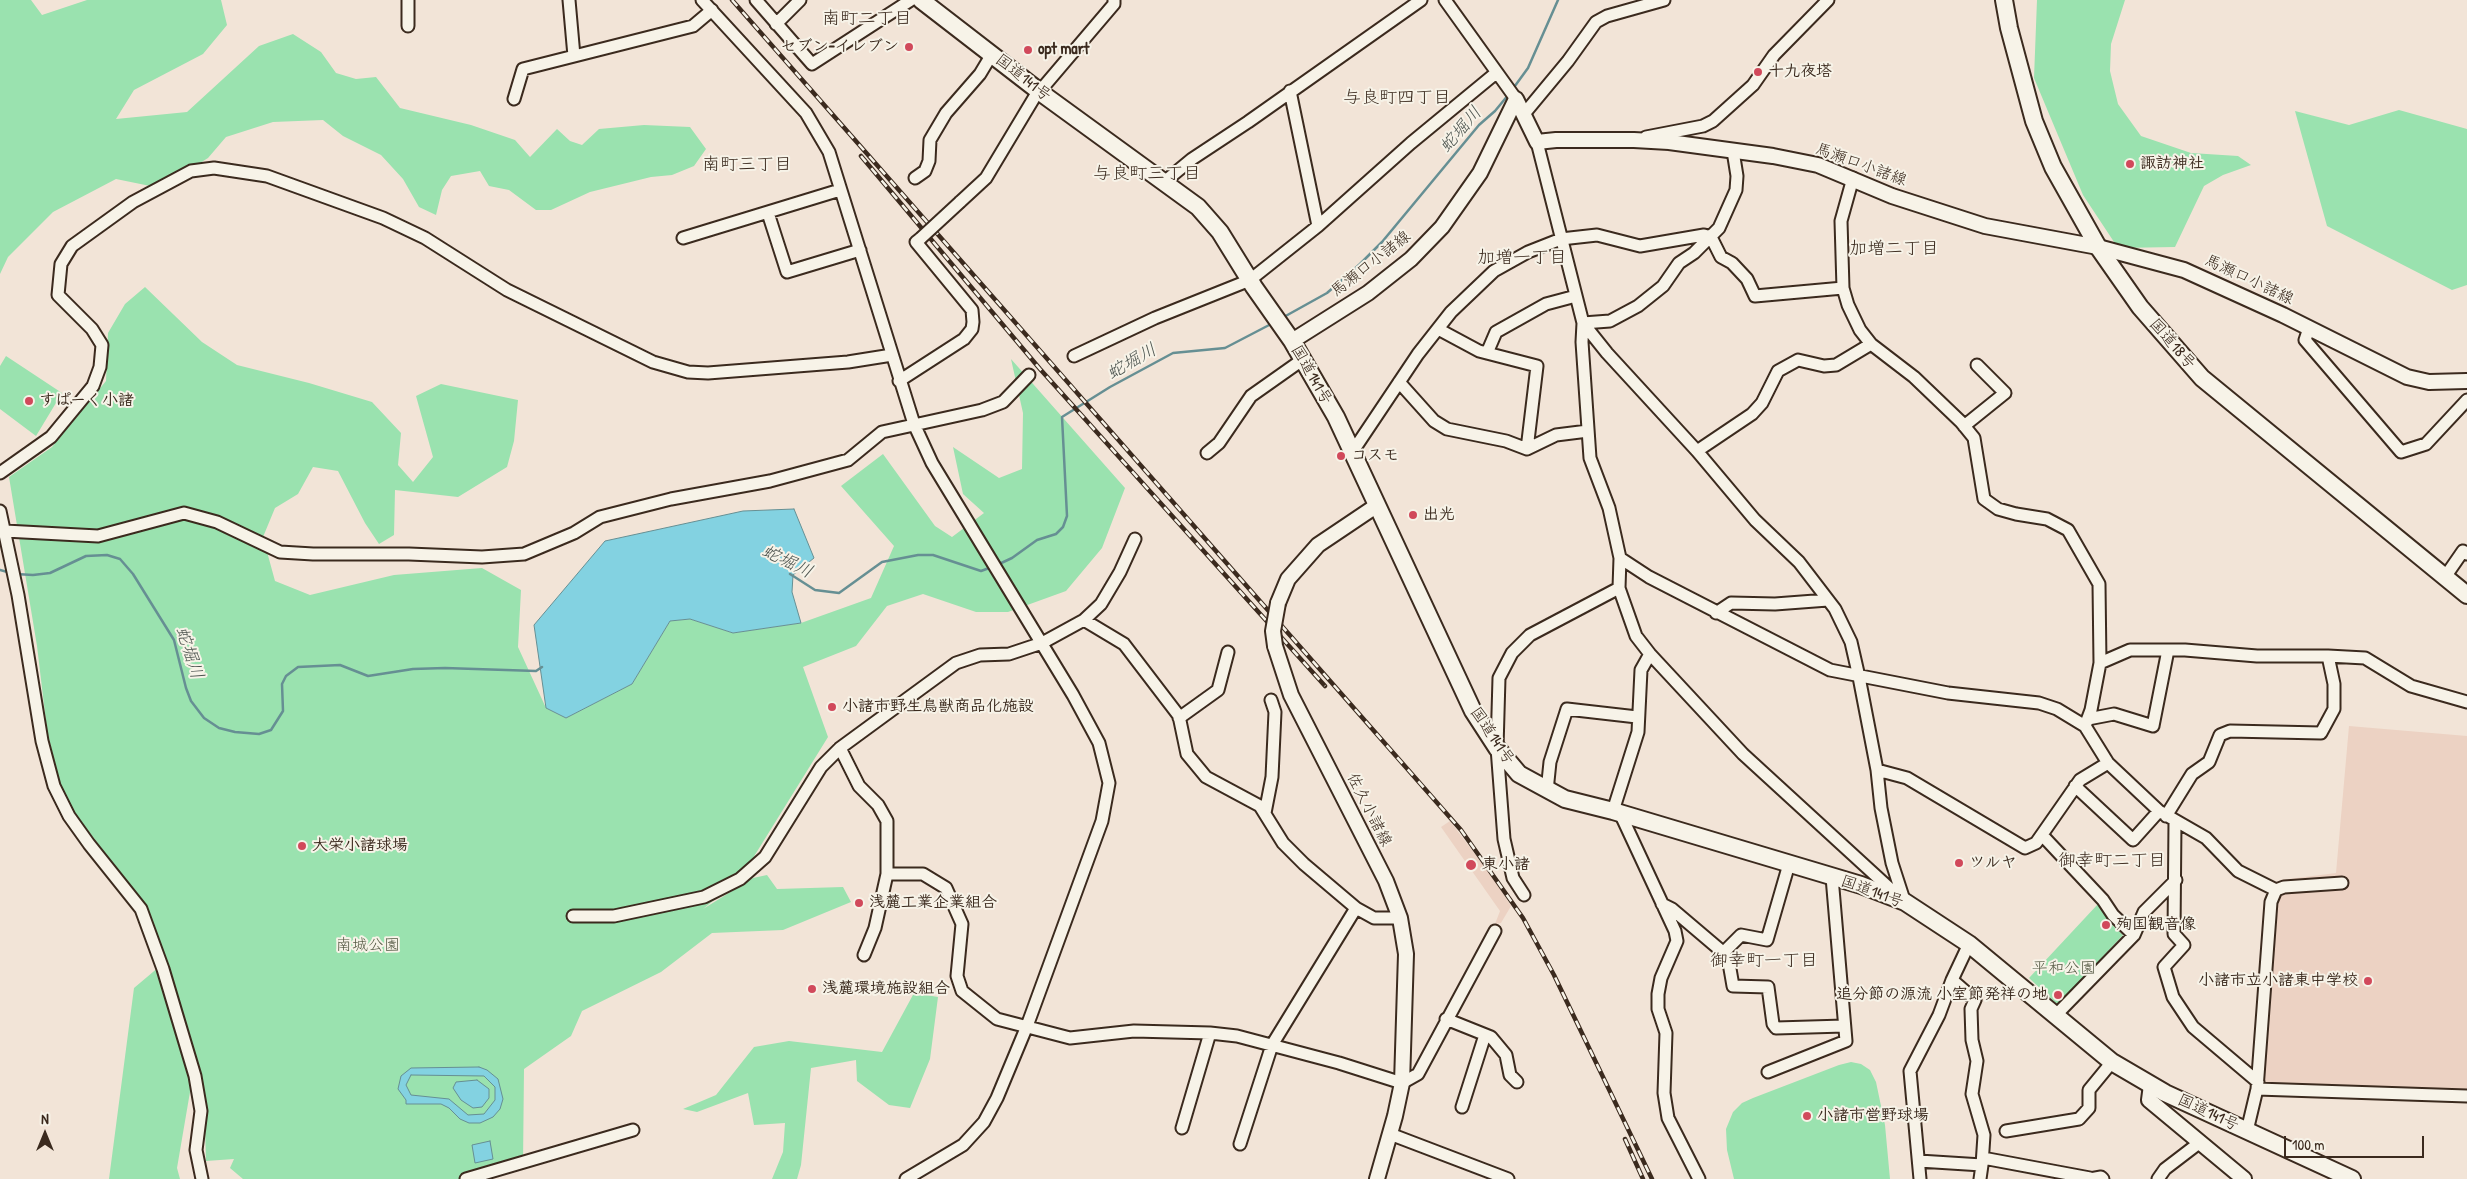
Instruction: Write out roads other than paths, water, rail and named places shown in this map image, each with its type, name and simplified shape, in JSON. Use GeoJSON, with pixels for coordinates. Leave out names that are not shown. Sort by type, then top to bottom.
{"type":"FeatureCollection","features":[{"type":"Feature","properties":{"kind":"highway","name":"国道141号"},"geometry":{"type":"LineString","coordinates":[[921,0],[1039,91],[1198,207],[1220,232],[1292,341],[1353,451],[1376,506],[1473,712],[1497,748],[1519,774],[1547,791],[1565,799],[1617,812],[1832,877],[1905,902],[1969,944],[2112,1062],[2151,1085],[2352,1179]]}},
{"type":"Feature","properties":{"kind":"highway","name":"国道18号"},"geometry":{"type":"LineString","coordinates":[[2004,0],[2009,28],[2034,122],[2052,167],[2098,247],[2140,308],[2202,378],[2467,595]]}},
{"type":"Feature","properties":{"kind":"main road"},"geometry":{"type":"LineString","coordinates":[[1516,99],[1537,142]]}},
{"type":"Feature","properties":{"kind":"main road","name":"馬瀬口小諸線"},"geometry":{"type":"LineString","coordinates":[[1292,341],[1368,293],[1411,259],[1442,227],[1480,173],[1516,99]]}},
{"type":"Feature","properties":{"kind":"main road","name":"馬瀬口小諸線"},"geometry":{"type":"LineString","coordinates":[[1537,142],[1556,140],[1669,142],[1773,156],[1818,165],[1892,196],[1985,226],[2098,247],[2184,270],[2309,328],[2407,378],[2429,382],[2467,381]]}},
{"type":"Feature","properties":{"kind":"main road","name":"佐久小諸線"},"geometry":{"type":"LineString","coordinates":[[1376,506],[1318,545],[1288,579],[1278,603],[1273,631],[1275,646],[1291,696],[1386,880],[1400,918],[1406,954],[1402,1083],[1377,1179]]}},
{"type":"Feature","properties":{"kind":"main road"},"geometry":{"type":"LineString","coordinates":[[2151,1085],[2149,1100],[2244,1179]]}},
{"type":"Feature","properties":{"kind":"street"},"geometry":{"type":"LineString","coordinates":[[408,0],[408,26]]}},
{"type":"Feature","properties":{"kind":"street"},"geometry":{"type":"LineString","coordinates":[[569,0],[574,56]]}},
{"type":"Feature","properties":{"kind":"street"},"geometry":{"type":"LineString","coordinates":[[702,0],[806,113],[829,152],[914,424],[932,463],[972,525],[1099,743],[1109,783],[1102,821],[1027,1026],[997,1098],[984,1122],[963,1145],[908,1179]]}},
{"type":"Feature","properties":{"kind":"street"},"geometry":{"type":"LineString","coordinates":[[756,0],[812,64],[911,0]]}},
{"type":"Feature","properties":{"kind":"street"},"geometry":{"type":"LineString","coordinates":[[776,24],[800,0]]}},
{"type":"Feature","properties":{"kind":"street"},"geometry":{"type":"LineString","coordinates":[[899,381],[969,334],[973,316],[972,310],[921,243],[986,178],[1039,91],[1114,4],[1114,0]]}},
{"type":"Feature","properties":{"kind":"street"},"geometry":{"type":"LineString","coordinates":[[1163,183],[1192,159],[1248,122],[1421,0]]}},
{"type":"Feature","properties":{"kind":"street"},"geometry":{"type":"LineString","coordinates":[[1445,0],[1516,99]]}},
{"type":"Feature","properties":{"kind":"street"},"geometry":{"type":"LineString","coordinates":[[1524,114],[1568,61],[1596,22],[1607,16],[1664,0]]}},
{"type":"Feature","properties":{"kind":"street"},"geometry":{"type":"LineString","coordinates":[[1634,140],[1703,126],[1713,121],[1753,85],[1774,55],[1828,0]]}},
{"type":"Feature","properties":{"kind":"street"},"geometry":{"type":"LineString","coordinates":[[514,99],[523,69],[693,26],[712,10]]}},
{"type":"Feature","properties":{"kind":"street"},"geometry":{"type":"LineString","coordinates":[[915,178],[925,171],[929,161],[930,140],[946,113],[980,74],[992,54]]}},
{"type":"Feature","properties":{"kind":"street"},"geometry":{"type":"LineString","coordinates":[[1074,356],[1155,318],[1250,280],[1318,226],[1411,143],[1496,73]]}},
{"type":"Feature","properties":{"kind":"street"},"geometry":{"type":"LineString","coordinates":[[1290,91],[1318,226]]}},
{"type":"Feature","properties":{"kind":"street"},"geometry":{"type":"LineString","coordinates":[[1537,142],[1583,324],[1590,458],[1609,508],[1620,558],[1619,588],[1636,636],[1650,654],[1743,754],[1905,902]]}},
{"type":"Feature","properties":{"kind":"street"},"geometry":{"type":"LineString","coordinates":[[1583,324],[1610,321],[1638,306],[1663,286],[1679,263],[1694,253],[1719,228],[1736,190],[1737,176],[1733,151]]}},
{"type":"Feature","properties":{"kind":"street"},"geometry":{"type":"LineString","coordinates":[[0,473],[51,436],[92,386],[100,367],[102,345],[92,329],[58,295],[60,264],[72,246],[133,202],[192,171],[214,168],[267,176],[383,218],[425,238],[507,290],[653,362],[688,372],[708,373],[848,362],[892,355]]}},
{"type":"Feature","properties":{"kind":"street"},"geometry":{"type":"LineString","coordinates":[[1852,178],[1841,221],[1843,288],[1852,313],[1871,344],[1914,377],[1974,438],[1984,499],[1998,508],[2016,514],[2047,519],[2068,530],[2100,584],[2100,663],[2086,723]]}},
{"type":"Feature","properties":{"kind":"street"},"geometry":{"type":"LineString","coordinates":[[683,238],[840,190]]}},
{"type":"Feature","properties":{"kind":"street"},"geometry":{"type":"LineString","coordinates":[[768,213],[787,272],[860,250]]}},
{"type":"Feature","properties":{"kind":"street"},"geometry":{"type":"LineString","coordinates":[[1353,451],[1399,382],[1451,312],[1494,271],[1528,252],[1561,239],[1598,234],[1640,246],[1704,235],[1711,237],[1721,257],[1732,263],[1747,279],[1755,296],[1843,288]]}},
{"type":"Feature","properties":{"kind":"street"},"geometry":{"type":"LineString","coordinates":[[1487,353],[1496,332],[1546,304],[1576,296]]}},
{"type":"Feature","properties":{"kind":"street"},"geometry":{"type":"LineString","coordinates":[[1583,324],[1607,353],[1697,450],[1714,474],[1754,520],[1799,562],[1835,608],[1850,642],[1859,677],[1878,770],[1881,808],[1892,863],[1905,902]]}},
{"type":"Feature","properties":{"kind":"street"},"geometry":{"type":"LineString","coordinates":[[2309,328],[2305,340],[2401,452],[2426,444],[2467,400]]}},
{"type":"Feature","properties":{"kind":"street"},"geometry":{"type":"LineString","coordinates":[[1438,329],[1478,351],[1537,366],[1527,450]]}},
{"type":"Feature","properties":{"kind":"street"},"geometry":{"type":"LineString","coordinates":[[1697,450],[1752,414],[1762,403],[1778,371],[1798,360],[1824,366],[1836,365],[1871,344]]}},
{"type":"Feature","properties":{"kind":"street"},"geometry":{"type":"LineString","coordinates":[[1207,453],[1218,443],[1251,396],[1302,360]]}},
{"type":"Feature","properties":{"kind":"street"},"geometry":{"type":"LineString","coordinates":[[1964,426],[2005,393],[1977,365]]}},
{"type":"Feature","properties":{"kind":"street"},"geometry":{"type":"LineString","coordinates":[[5,531],[98,536],[184,513],[217,522],[280,552],[482,557],[524,554],[574,533],[600,517],[671,499],[770,481],[848,460],[882,432],[994,406],[1003,402],[1030,375]]}},
{"type":"Feature","properties":{"kind":"street"},"geometry":{"type":"LineString","coordinates":[[1399,382],[1434,421],[1447,429],[1506,441],[1527,450],[1556,436],[1588,431]]}},
{"type":"Feature","properties":{"kind":"street"},"geometry":{"type":"LineString","coordinates":[[0,511],[15,583],[42,741],[54,786],[70,816],[89,844],[141,909],[163,968],[199,1095],[200,1111],[196,1150],[202,1179]]}},
{"type":"Feature","properties":{"kind":"street"},"geometry":{"type":"LineString","coordinates":[[573,916],[614,916],[704,896],[740,879],[765,857],[822,766],[840,748],[956,664],[980,655],[1009,654],[1042,643],[1084,620],[1101,604],[1120,572],[1136,539]]}},
{"type":"Feature","properties":{"kind":"street"},"geometry":{"type":"LineString","coordinates":[[2445,577],[2463,551],[2467,554]]}},
{"type":"Feature","properties":{"kind":"street"},"geometry":{"type":"LineString","coordinates":[[1620,558],[1649,577],[1716,613],[1830,670],[1948,693],[2039,703],[2057,709],[2086,723],[2108,764],[2167,816],[2206,838],[2238,871],[2276,890],[2299,884],[2342,883]]}},
{"type":"Feature","properties":{"kind":"street"},"geometry":{"type":"LineString","coordinates":[[1524,896],[1513,878],[1504,840],[1497,748],[1499,678],[1512,653],[1530,635],[1619,588]]}},
{"type":"Feature","properties":{"kind":"street"},"geometry":{"type":"LineString","coordinates":[[1716,613],[1731,603],[1775,604],[1828,600]]}},
{"type":"Feature","properties":{"kind":"street"},"geometry":{"type":"LineString","coordinates":[[1084,620],[1124,644],[1179,718],[1187,754],[1206,777],[1260,806],[1283,843],[1304,864],[1356,908],[1374,918],[1400,918]]}},
{"type":"Feature","properties":{"kind":"street"},"geometry":{"type":"LineString","coordinates":[[2100,663],[2130,650],[2168,650],[2256,656],[2365,658],[2411,686],[2467,702]]}},
{"type":"Feature","properties":{"kind":"street"},"geometry":{"type":"LineString","coordinates":[[2086,723],[2114,714],[2153,726],[2168,650]]}},
{"type":"Feature","properties":{"kind":"street"},"geometry":{"type":"LineString","coordinates":[[1179,718],[1218,690],[1228,652]]}},
{"type":"Feature","properties":{"kind":"street"},"geometry":{"type":"LineString","coordinates":[[1650,654],[1641,670],[1637,717],[1638,732],[1617,812],[1676,931],[1677,941],[1660,978],[1658,994],[1658,1009],[1666,1033],[1664,1093],[1668,1118],[1699,1179]]}},
{"type":"Feature","properties":{"kind":"street"},"geometry":{"type":"LineString","coordinates":[[2075,786],[2133,840],[2167,816],[2192,774],[2209,762],[2220,735],[2230,731],[2321,733],[2334,709],[2334,684],[2328,656]]}},
{"type":"Feature","properties":{"kind":"street"},"geometry":{"type":"LineString","coordinates":[[1265,813],[1272,777],[1275,712],[1271,700]]}},
{"type":"Feature","properties":{"kind":"street"},"geometry":{"type":"LineString","coordinates":[[1547,791],[1550,762],[1567,709],[1637,717]]}},
{"type":"Feature","properties":{"kind":"street"},"geometry":{"type":"LineString","coordinates":[[840,748],[859,786],[878,805],[887,822],[887,874],[876,928],[864,955]]}},
{"type":"Feature","properties":{"kind":"street"},"geometry":{"type":"LineString","coordinates":[[1878,770],[1907,778],[2025,848],[2036,843],[2080,780],[2108,764]]}},
{"type":"Feature","properties":{"kind":"street"},"geometry":{"type":"LineString","coordinates":[[2167,816],[2176,880],[2174,934],[2184,945],[2164,967],[2173,997],[2193,1027],[2258,1086],[2467,1096]]}},
{"type":"Feature","properties":{"kind":"street"},"geometry":{"type":"LineString","coordinates":[[2042,835],[2103,900],[2113,915],[2134,935]]}},
{"type":"Feature","properties":{"kind":"street"},"geometry":{"type":"LineString","coordinates":[[1723,953],[1740,934],[1767,940],[1789,864]]}},
{"type":"Feature","properties":{"kind":"street"},"geometry":{"type":"LineString","coordinates":[[887,874],[923,874],[946,888],[962,924],[957,976],[962,991],[997,1019],[1070,1038],[1134,1031],[1210,1033],[1237,1036],[1339,1063],[1402,1083],[1418,1074],[1495,931]]}},
{"type":"Feature","properties":{"kind":"street"},"geometry":{"type":"LineString","coordinates":[[1768,1072],[1846,1041],[1832,877]]}},
{"type":"Feature","properties":{"kind":"street"},"geometry":{"type":"LineString","coordinates":[[2055,1016],[2134,935],[2144,912],[2176,880]]}},
{"type":"Feature","properties":{"kind":"street"},"geometry":{"type":"LineString","coordinates":[[2247,1131],[2258,1086],[2269,912],[2276,890]]}},
{"type":"Feature","properties":{"kind":"street"},"geometry":{"type":"LineString","coordinates":[[1662,904],[1672,909],[1723,953],[1729,963],[1733,986],[1768,987],[1772,1024],[1776,1028],[1844,1026]]}},
{"type":"Feature","properties":{"kind":"street"},"geometry":{"type":"LineString","coordinates":[[1240,1144],[1272,1045],[1356,908]]}},
{"type":"Feature","properties":{"kind":"street"},"geometry":{"type":"LineString","coordinates":[[1920,1179],[1910,1071],[1939,1015],[1952,980],[1969,944]]}},
{"type":"Feature","properties":{"kind":"street"},"geometry":{"type":"LineString","coordinates":[[1952,980],[1975,1000],[1971,1009],[1972,1040],[1977,1061],[1972,1094],[1984,1135],[1980,1179]]}},
{"type":"Feature","properties":{"kind":"street"},"geometry":{"type":"LineString","coordinates":[[1446,1019],[1491,1037],[1506,1055],[1510,1075],[1517,1082]]}},
{"type":"Feature","properties":{"kind":"street"},"geometry":{"type":"LineString","coordinates":[[1182,1128],[1210,1033]]}},
{"type":"Feature","properties":{"kind":"street"},"geometry":{"type":"LineString","coordinates":[[1462,1106],[1485,1035]]}},
{"type":"Feature","properties":{"kind":"street"},"geometry":{"type":"LineString","coordinates":[[2006,1131],[2079,1119],[2089,1108],[2089,1090],[2112,1062]]}},
{"type":"Feature","properties":{"kind":"street"},"geometry":{"type":"LineString","coordinates":[[466,1179],[633,1130]]}},
{"type":"Feature","properties":{"kind":"street"},"geometry":{"type":"LineString","coordinates":[[1390,1134],[1508,1179]]}},
{"type":"Feature","properties":{"kind":"street"},"geometry":{"type":"LineString","coordinates":[[2158,1179],[2165,1169],[2199,1143]]}},
{"type":"Feature","properties":{"kind":"street"},"geometry":{"type":"LineString","coordinates":[[1919,1161],[1982,1161],[2102,1179]]}},
{"type":"Feature","properties":{"kind":"water"},"geometry":{"type":"Polygon","coordinates":[[[794,509],[814,558],[793,575],[792,592],[801,623],[733,633],[690,619],[670,621],[632,684],[566,718],[546,708],[534,625],[605,541],[743,511],[794,509]]]}},
{"type":"Feature","properties":{"kind":"water"},"geometry":{"type":"Polygon","coordinates":[[[479,1067],[487,1070],[498,1079],[503,1099],[500,1109],[493,1117],[480,1123],[469,1123],[460,1119],[449,1108],[441,1104],[406,1104],[406,1100],[398,1089],[401,1076],[411,1068],[479,1067]],[[411,1075],[406,1085],[411,1095],[449,1099],[468,1115],[484,1114],[495,1100],[495,1087],[484,1076],[411,1075]]]}},
{"type":"Feature","properties":{"kind":"water"},"geometry":{"type":"Polygon","coordinates":[[[477,1080],[489,1089],[489,1098],[482,1107],[473,1108],[461,1100],[453,1088],[456,1082],[477,1080]]]}},
{"type":"Feature","properties":{"kind":"water"},"geometry":{"type":"Polygon","coordinates":[[[490,1141],[493,1159],[475,1163],[472,1145],[490,1141]]]}},
{"type":"Feature","properties":{"kind":"waterway","name":"蛇堀川"},"geometry":{"type":"LineString","coordinates":[[1512,90],[1528,68],[1558,0]]}},
{"type":"Feature","properties":{"kind":"waterway","name":"蛇堀川"},"geometry":{"type":"LineString","coordinates":[[1282,318],[1327,293],[1360,264],[1382,242],[1479,125],[1495,111],[1509,94]]}},
{"type":"Feature","properties":{"kind":"waterway","name":"蛇堀川"},"geometry":{"type":"LineString","coordinates":[[997,565],[1012,558],[1037,540],[1056,534],[1063,527],[1067,516],[1062,417],[1110,387],[1173,353],[1225,348],[1273,323]]}},
{"type":"Feature","properties":{"kind":"waterway","name":"蛇堀川"},"geometry":{"type":"LineString","coordinates":[[16,574],[50,573],[86,556],[107,555],[120,559],[133,574],[174,640],[191,701],[204,718],[219,728],[235,732],[259,734],[271,730],[283,711],[282,684],[286,676],[298,667],[340,665],[368,676],[413,669],[445,668],[536,671],[542,667]]}},
{"type":"Feature","properties":{"kind":"waterway","name":"蛇堀川"},"geometry":{"type":"LineString","coordinates":[[790,574],[815,590],[839,593],[882,562],[918,555],[933,555],[981,571],[992,567]]}},
{"type":"Feature","properties":{"kind":"waterway","name":"蛇堀川"},"geometry":{"type":"LineString","coordinates":[[0,570],[11,573]]}},
{"type":"Feature","properties":{"kind":"railway"},"geometry":{"type":"LineString","coordinates":[[732,0],[1461,830],[1523,918],[1554,975],[1652,1179]]}},
{"type":"Feature","properties":{"kind":"railway"},"geometry":{"type":"LineString","coordinates":[[861,156],[1040,369],[1325,686]]}},
{"type":"Feature","properties":{"kind":"railway"},"geometry":{"type":"LineString","coordinates":[[1625,1139],[1643,1179]]}},
{"type":"Feature","properties":{"kind":"place","name":"セブン-イレブン"},"geometry":{"type":"Point","coordinates":[909,47]}},
{"type":"Feature","properties":{"kind":"place","name":"opt mart"},"geometry":{"type":"Point","coordinates":[1028,50]}},
{"type":"Feature","properties":{"kind":"place","name":"十九夜塔"},"geometry":{"type":"Point","coordinates":[1758,72]}},
{"type":"Feature","properties":{"kind":"place","name":"諏訪神社"},"geometry":{"type":"Point","coordinates":[2130,164]}},
{"type":"Feature","properties":{"kind":"place","name":"すぱーく小諸"},"geometry":{"type":"Point","coordinates":[29,401]}},
{"type":"Feature","properties":{"kind":"place","name":"コスモ"},"geometry":{"type":"Point","coordinates":[1341,456]}},
{"type":"Feature","properties":{"kind":"place","name":"出光"},"geometry":{"type":"Point","coordinates":[1413,515]}},
{"type":"Feature","properties":{"kind":"place","name":"小諸市野生鳥獣商品化施設"},"geometry":{"type":"Point","coordinates":[832,707]}},
{"type":"Feature","properties":{"kind":"place","name":"大栄小諸球場"},"geometry":{"type":"Point","coordinates":[302,846]}},
{"type":"Feature","properties":{"kind":"place","name":"ツルヤ"},"geometry":{"type":"Point","coordinates":[1959,863]}},
{"type":"Feature","properties":{"kind":"place","name":"東小諸"},"geometry":{"type":"Point","coordinates":[1471,865]}},
{"type":"Feature","properties":{"kind":"place","name":"浅麓工業企業組合"},"geometry":{"type":"Point","coordinates":[859,903]}},
{"type":"Feature","properties":{"kind":"place","name":"殉国観音像"},"geometry":{"type":"Point","coordinates":[2106,925]}},
{"type":"Feature","properties":{"kind":"place","name":"小諸市立小諸東中学校"},"geometry":{"type":"Point","coordinates":[2368,981]}},
{"type":"Feature","properties":{"kind":"place","name":"浅麓環境施設組合"},"geometry":{"type":"Point","coordinates":[812,989]}},
{"type":"Feature","properties":{"kind":"place","name":"追分節の源流 小室節発祥の地"},"geometry":{"type":"Point","coordinates":[2058,995]}},
{"type":"Feature","properties":{"kind":"place","name":"小諸市営野球場"},"geometry":{"type":"Point","coordinates":[1807,1116]}},
{"type":"Feature","properties":{"kind":"district","name":"南町二丁目"},"geometry":{"type":"Point","coordinates":[867,19]}},
{"type":"Feature","properties":{"kind":"district","name":"与良町四丁目"},"geometry":{"type":"Point","coordinates":[1397,98]}},
{"type":"Feature","properties":{"kind":"district","name":"南町三丁目"},"geometry":{"type":"Point","coordinates":[747,165]}},
{"type":"Feature","properties":{"kind":"district","name":"与良町三丁目"},"geometry":{"type":"Point","coordinates":[1147,174]}},
{"type":"Feature","properties":{"kind":"district","name":"加増二丁目"},"geometry":{"type":"Point","coordinates":[1894,249]}},
{"type":"Feature","properties":{"kind":"district","name":"加増一丁目"},"geometry":{"type":"Point","coordinates":[1522,258]}},
{"type":"Feature","properties":{"kind":"district","name":"御幸町二丁目"},"geometry":{"type":"Point","coordinates":[2112,861]}},
{"type":"Feature","properties":{"kind":"district","name":"御幸町一丁目"},"geometry":{"type":"Point","coordinates":[1764,961]}},
{"type":"Feature","properties":{"kind":"park label","name":"南城公園"},"geometry":{"type":"Point","coordinates":[368,946]}},
{"type":"Feature","properties":{"kind":"park label","name":"平和公園"},"geometry":{"type":"Point","coordinates":[2064,969]}}]}
